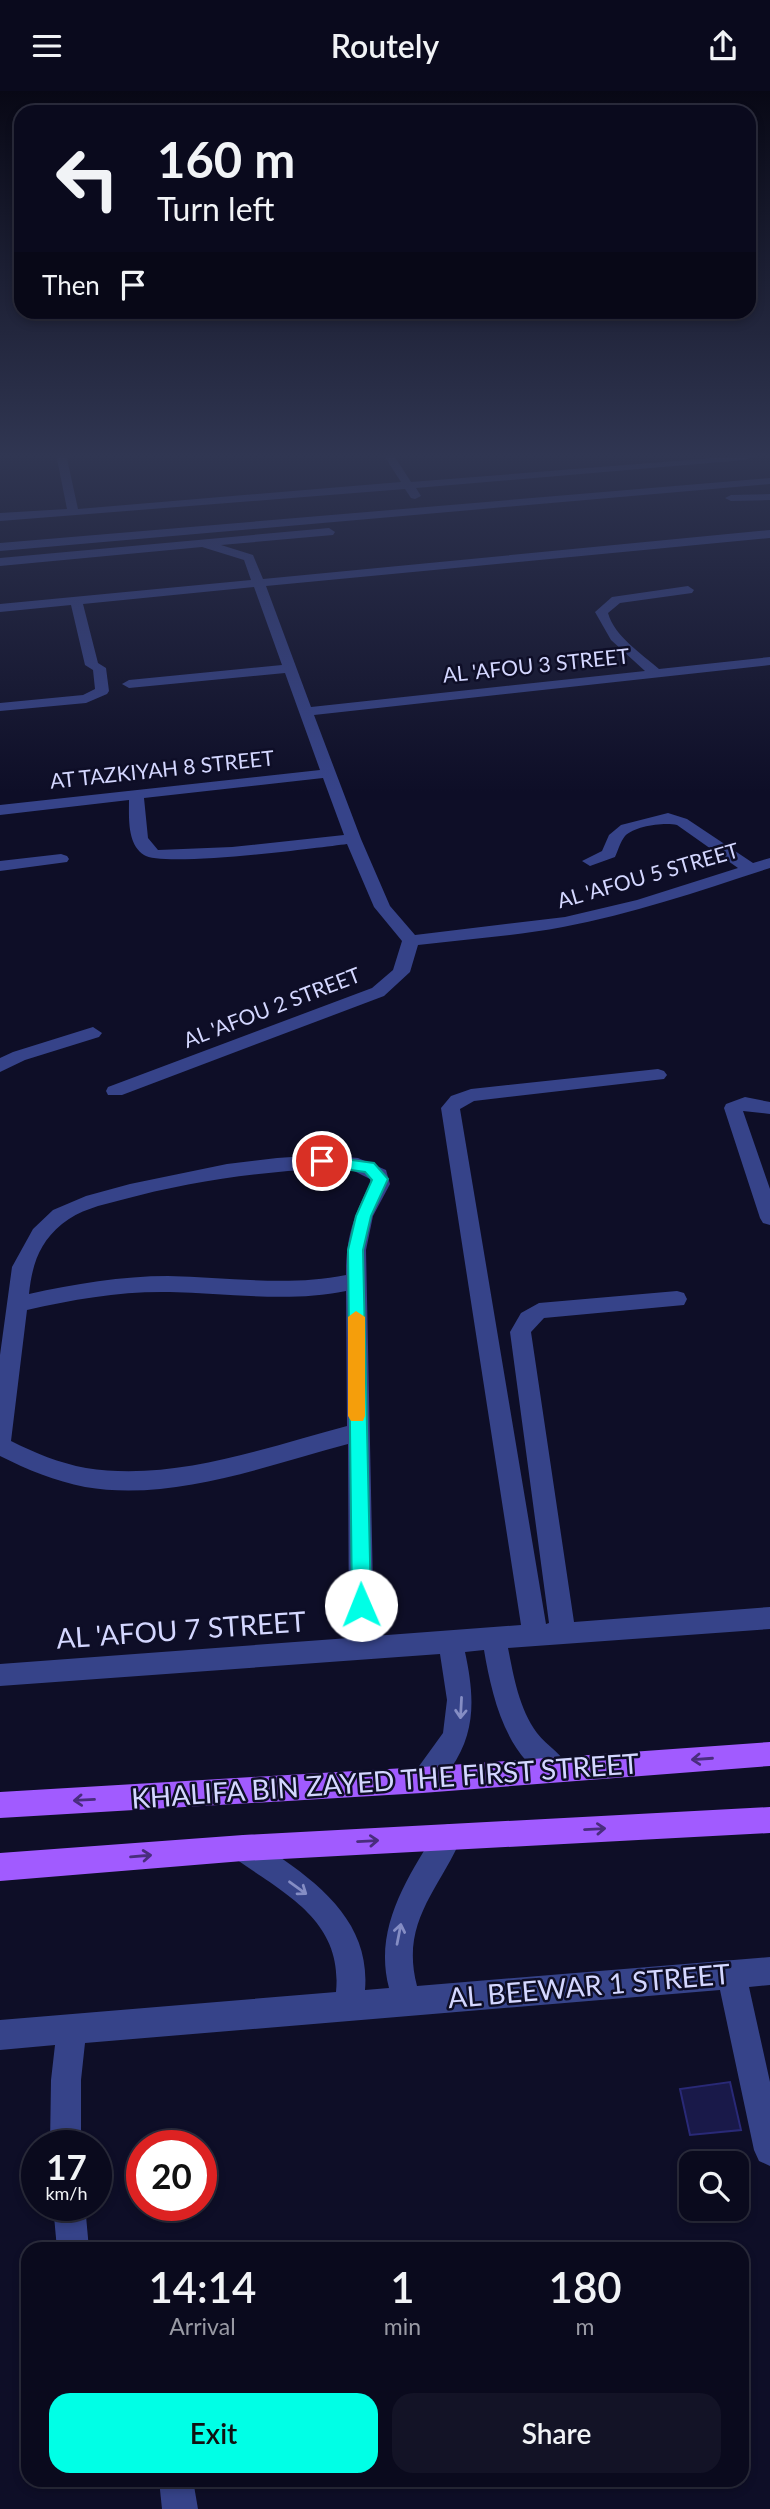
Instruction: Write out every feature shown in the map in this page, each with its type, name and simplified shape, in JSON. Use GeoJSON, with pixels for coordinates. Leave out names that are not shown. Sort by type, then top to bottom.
{"type":"FeatureCollection","features":[{"type":"Feature","properties":{"kind":"main road","name":"KHALIFA BIN ZAYED THE FIRST STREET"},"geometry":{"type":"LineString","coordinates":[[0,1805],[422,1780],[770,1754]]}},
{"type":"Feature","properties":{"kind":"main road"},"geometry":{"type":"LineString","coordinates":[[0,1867],[243,1848],[770,1820]]}},
{"type":"Feature","properties":{"kind":"street"},"geometry":{"type":"LineString","coordinates":[[252,567],[353,839],[382,908],[411,941]]}},
{"type":"Feature","properties":{"kind":"street"},"geometry":{"type":"LineString","coordinates":[[0,608],[427,567]]}},
{"type":"Feature","properties":{"kind":"street"},"geometry":{"type":"LineString","coordinates":[[656,674],[615,636],[604,622],[601,613],[616,600],[688,590]]}},
{"type":"Feature","properties":{"kind":"street"},"geometry":{"type":"LineString","coordinates":[[0,707],[86,699],[96,695],[89,690],[87,669],[92,665],[76,600]]}},
{"type":"Feature","properties":{"kind":"street","name":"AL 'AFOU 3 STREET"},"geometry":{"type":"LineString","coordinates":[[306,712],[770,661]]}},
{"type":"Feature","properties":{"kind":"street"},"geometry":{"type":"LineString","coordinates":[[129,684],[290,668]]}},
{"type":"Feature","properties":{"kind":"street","name":"AT TAZKIYAH 8 STREET"},"geometry":{"type":"LineString","coordinates":[[0,810],[329,773]]}},
{"type":"Feature","properties":{"kind":"street"},"geometry":{"type":"LineString","coordinates":[[136,795],[141,845],[146,852],[155,855],[232,852],[353,839]]}},
{"type":"Feature","properties":{"kind":"street"},"geometry":{"type":"LineString","coordinates":[[590,861],[609,854],[617,835],[625,828],[668,818],[682,822],[750,869]]}},
{"type":"Feature","properties":{"kind":"street"},"geometry":{"type":"LineString","coordinates":[[0,866],[61,859]]}},
{"type":"Feature","properties":{"kind":"street","name":"AL 'AFOU 5 STREET"},"geometry":{"type":"LineString","coordinates":[[411,941],[500,932],[583,918],[645,902],[770,863]]}},
{"type":"Feature","properties":{"kind":"street","name":"AL 'AFOU 2 STREET"},"geometry":{"type":"LineString","coordinates":[[115,1091],[378,992],[401,972],[411,941]]}},
{"type":"Feature","properties":{"kind":"street"},"geometry":{"type":"LineString","coordinates":[[0,1066],[19,1056],[93,1033]]}},
{"type":"Feature","properties":{"kind":"street"},"geometry":{"type":"LineString","coordinates":[[534,1635],[450,1124],[450,1108],[458,1100],[471,1095],[658,1075]]}},
{"type":"Feature","properties":{"kind":"street"},"geometry":{"type":"LineString","coordinates":[[770,1108],[745,1103],[733,1108],[770,1218]]}},
{"type":"Feature","properties":{"kind":"street"},"geometry":{"type":"LineString","coordinates":[[0,1440],[26,1256],[43,1231],[68,1210],[181,1180],[300,1161],[362,1165],[379,1175],[380,1184],[363,1216],[358,1233],[356,1281],[362,1648]]}},
{"type":"Feature","properties":{"kind":"street"},"geometry":{"type":"LineString","coordinates":[[18,1304],[128,1286],[205,1285],[282,1291],[320,1289],[356,1281]]}},
{"type":"Feature","properties":{"kind":"street"},"geometry":{"type":"LineString","coordinates":[[563,1633],[520,1331],[532,1315],[549,1309],[677,1299]]}},
{"type":"Feature","properties":{"kind":"street"},"geometry":{"type":"LineString","coordinates":[[0,1445],[31,1463],[68,1475],[103,1481],[139,1481],[209,1469],[357,1433]]}},
{"type":"Feature","properties":{"kind":"street","name":"AL 'AFOU 7 STREET"},"geometry":{"type":"LineString","coordinates":[[0,1675],[770,1618]]}},
{"type":"Feature","properties":{"kind":"street"},"geometry":{"type":"LineString","coordinates":[[494,1638],[503,1688],[513,1719],[531,1747],[557,1770]]}},
{"type":"Feature","properties":{"kind":"street"},"geometry":{"type":"LineString","coordinates":[[422,1780],[447,1755],[460,1724],[461,1691],[450,1641]]}},
{"type":"Feature","properties":{"kind":"street"},"geometry":{"type":"LineString","coordinates":[[407,2001],[397,1963],[400,1926],[406,1908],[448,1837]]}},
{"type":"Feature","properties":{"kind":"street"},"geometry":{"type":"LineString","coordinates":[[243,1848],[320,1904],[340,1927],[352,1962],[353,1984],[349,2005]]}},
{"type":"Feature","properties":{"kind":"street","name":"AL BEEWAR 1 STREET"},"geometry":{"type":"LineString","coordinates":[[0,2035],[770,1971]]}},
{"type":"Feature","properties":{"kind":"street"},"geometry":{"type":"LineString","coordinates":[[731,1974],[770,2150]]}},
{"type":"Feature","properties":{"kind":"street"},"geometry":{"type":"LineString","coordinates":[[65,2130],[66,2080],[72,2029]]}},
{"type":"Feature","properties":{"kind":"street"},"geometry":{"type":"LineString","coordinates":[[71,2221],[73,2242]]}},
{"type":"Feature","properties":{"kind":"street"},"geometry":{"type":"LineString","coordinates":[[177,2487],[180,2509]]}},
{"type":"Feature","properties":{"kind":"building"},"geometry":{"type":"Polygon","coordinates":[[[730,2082],[741,2130],[690,2135],[680,2089],[730,2082]]]}},
{"type":"Feature","properties":{"kind":"slow traffic"},"geometry":{"type":"LineString","coordinates":[[356,1317],[357,1416]]}},
{"type":"Feature","properties":{"kind":"route"},"geometry":{"type":"LineString","coordinates":[[322,1161],[369,1167],[375,1170],[380,1179],[358,1233],[355,1268],[361,1605]]}}]}
